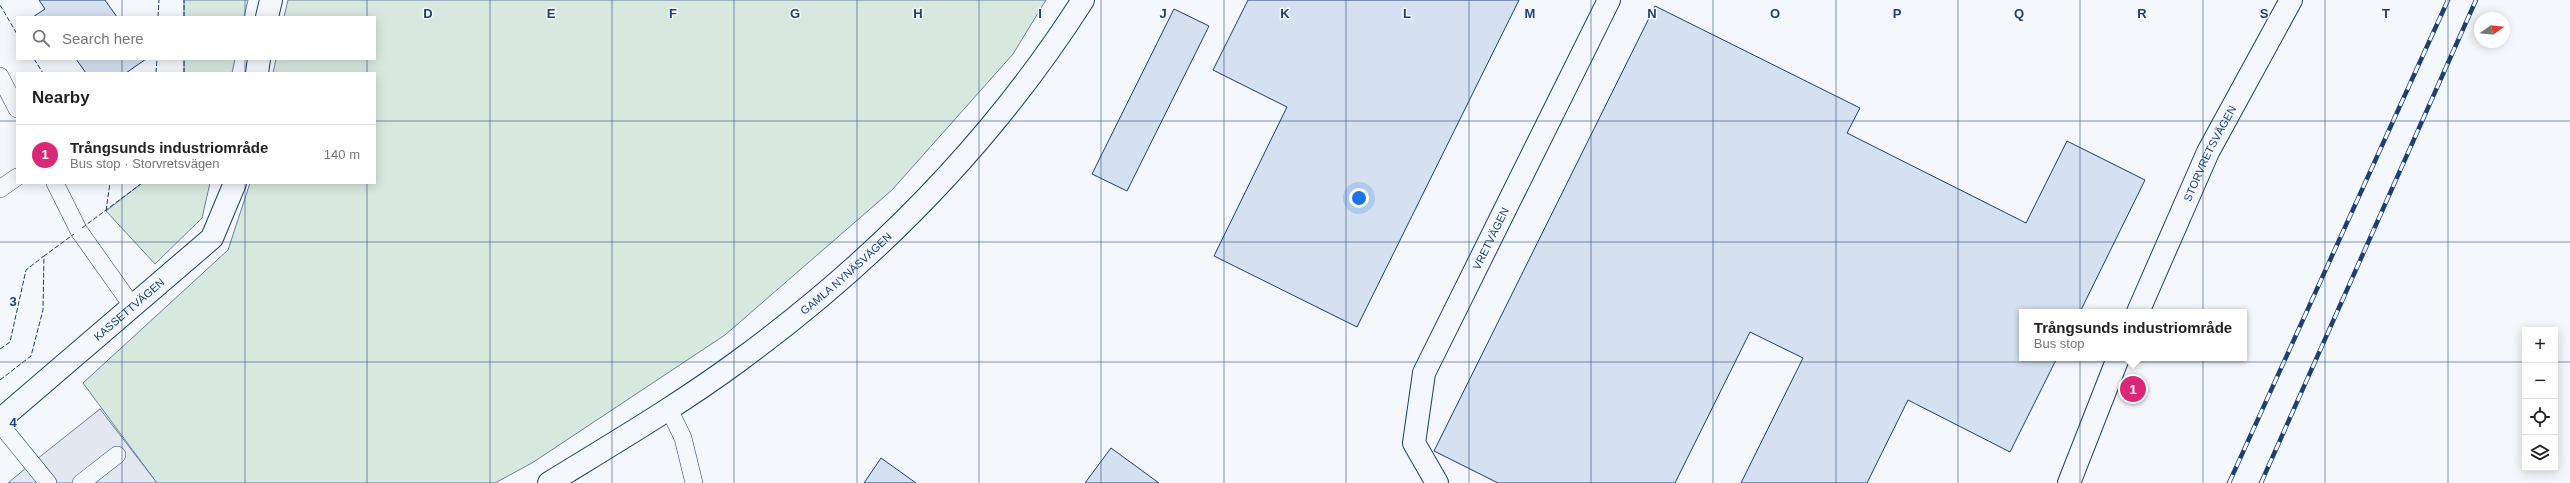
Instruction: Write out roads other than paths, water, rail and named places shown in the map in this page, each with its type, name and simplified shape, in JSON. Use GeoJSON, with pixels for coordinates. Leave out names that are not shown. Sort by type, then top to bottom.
{"type":"FeatureCollection","features":[{"type":"Feature","properties":{"kind":"street"},"geometry":{"type":"LineString","coordinates":[[267,16],[270,0]]}},
{"type":"Feature","properties":{"kind":"street","name":"GAMLA NYNÄSVÄGEN"},"geometry":{"type":"LineString","coordinates":[[549,483],[669,409],[740,360],[830,290],[904,223],[988,131],[1060,37],[1083,0]]}},
{"type":"Feature","properties":{"kind":"street","name":"VRETVÄGEN"},"geometry":{"type":"LineString","coordinates":[[1437,483],[1414,443],[1424,373],[1609,0]]}},
{"type":"Feature","properties":{"kind":"street","name":"STORVRETSVÄGEN"},"geometry":{"type":"LineString","coordinates":[[2139,309],[2208,152],[2291,0]]}},
{"type":"Feature","properties":{"kind":"street"},"geometry":{"type":"LineString","coordinates":[[257,72],[259,60]]}},
{"type":"Feature","properties":{"kind":"street","name":"KASSETTVÄGEN"},"geometry":{"type":"LineString","coordinates":[[0,420],[212,238],[235,184]]}},
{"type":"Feature","properties":{"kind":"street"},"geometry":{"type":"LineString","coordinates":[[2068,483],[2117,361]]}},
{"type":"Feature","properties":{"kind":"lane"},"geometry":{"type":"LineString","coordinates":[[0,76],[16,107]]}},
{"type":"Feature","properties":{"kind":"lane"},"geometry":{"type":"LineString","coordinates":[[0,189],[16,178]]}},
{"type":"Feature","properties":{"kind":"lane"},"geometry":{"type":"LineString","coordinates":[[55,184],[78,231],[133,307]]}},
{"type":"Feature","properties":{"kind":"lane"},"geometry":{"type":"LineString","coordinates":[[669,409],[683,438],[694,483]]}},
{"type":"Feature","properties":{"kind":"lane"},"geometry":{"type":"LineString","coordinates":[[0,424],[48,483]]}},
{"type":"Feature","properties":{"kind":"lane"},"geometry":{"type":"LineString","coordinates":[[81,483],[117,455]]}},
{"type":"Feature","properties":{"kind":"railway"},"geometry":{"type":"LineString","coordinates":[[2229,483],[2448,0]]}},
{"type":"Feature","properties":{"kind":"railway"},"geometry":{"type":"LineString","coordinates":[[2261,483],[2476,0]]}},
{"type":"Feature","properties":{"kind":"place","name":"Trångsunds industriområde"},"geometry":{"type":"Point","coordinates":[2133,389]}}]}
